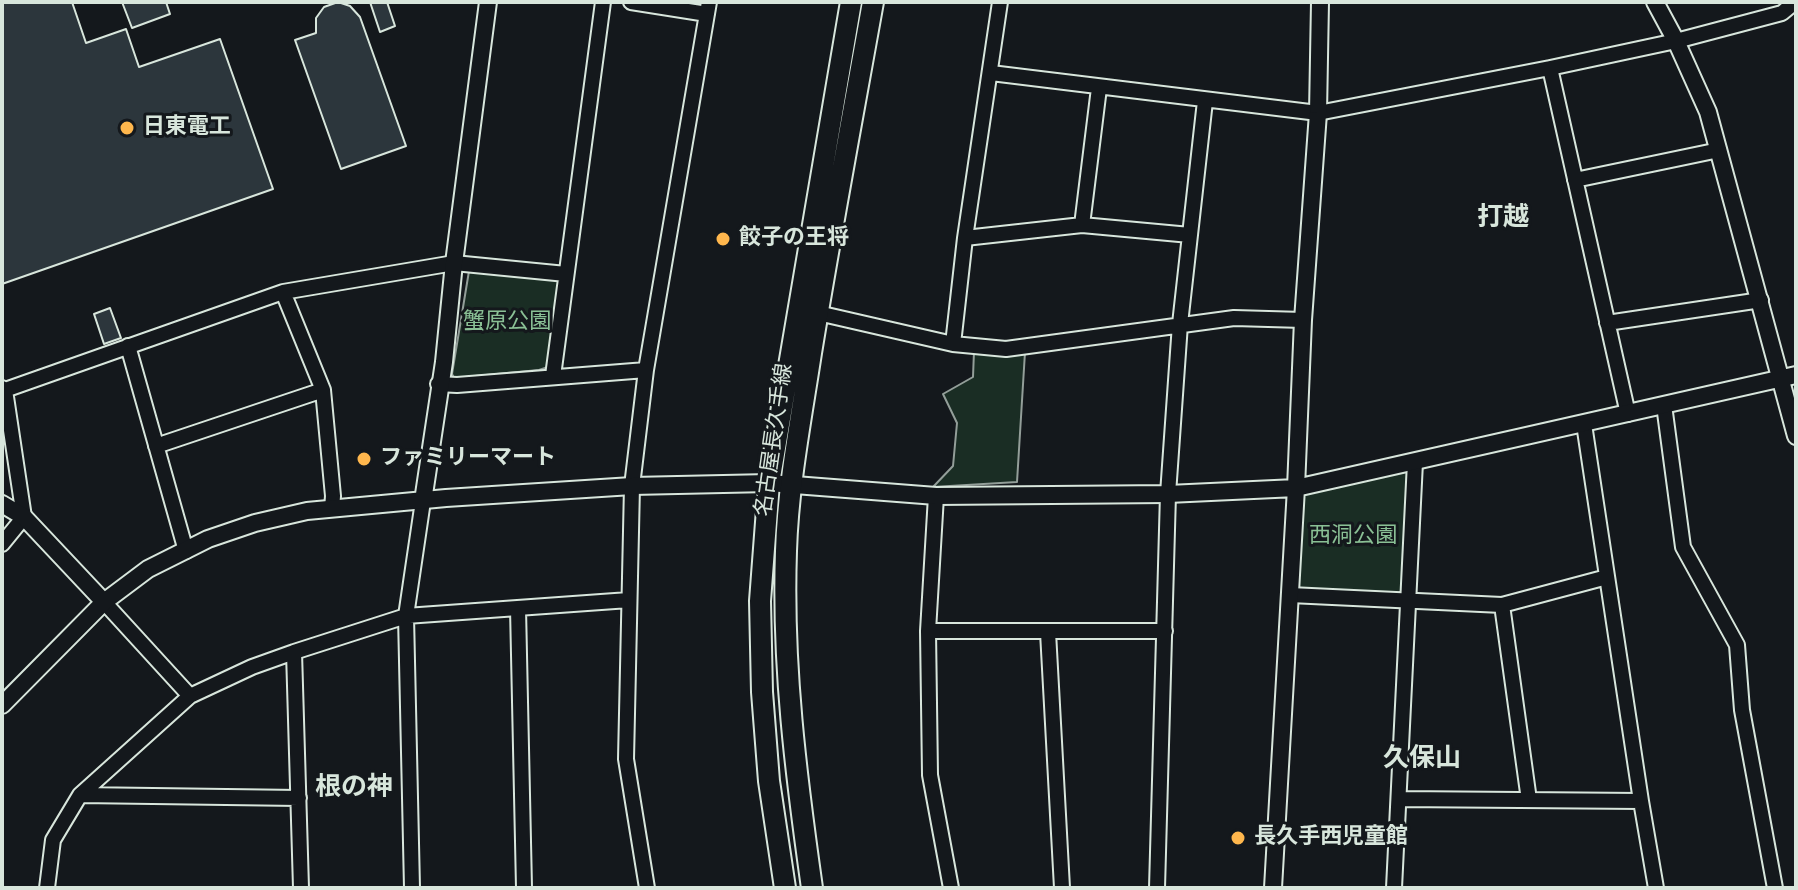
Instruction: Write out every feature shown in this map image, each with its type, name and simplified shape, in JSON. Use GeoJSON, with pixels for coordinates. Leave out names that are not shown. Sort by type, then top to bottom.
{"type":"FeatureCollection","features":[{"type":"Feature","properties":{"kind":"main road","name":"名古屋長久手線"},"geometry":{"type":"LineString","coordinates":[[785,888],[769,781],[762,692],[760,601],[769,483],[851,2]]}},
{"type":"Feature","properties":{"kind":"main road","name":"名古屋長久手線"},"geometry":{"type":"LineString","coordinates":[[812,888],[787,688],[786,563],[791,485],[873,2]]}},
{"type":"Feature","properties":{"kind":"street"},"geometry":{"type":"LineString","coordinates":[[412,888],[406,616],[438,384],[444,362],[488,2]]}},
{"type":"Feature","properties":{"kind":"street"},"geometry":{"type":"LineString","coordinates":[[553,376],[603,2]]}},
{"type":"Feature","properties":{"kind":"street"},"geometry":{"type":"LineString","coordinates":[[631,2],[708,8],[646,370],[632,486],[626,759],[647,888]]}},
{"type":"Feature","properties":{"kind":"street"},"geometry":{"type":"LineString","coordinates":[[953,344],[965,238],[1000,2]]}},
{"type":"Feature","properties":{"kind":"street"},"geometry":{"type":"LineString","coordinates":[[1273,888],[1303,320],[1318,113],[1320,2]]}},
{"type":"Feature","properties":{"kind":"street"},"geometry":{"type":"LineString","coordinates":[[1655,2],[1708,112],[1761,300],[1789,376],[1796,436]]}},
{"type":"Feature","properties":{"kind":"street"},"geometry":{"type":"LineString","coordinates":[[991,73],[1318,113],[1676,41],[1782,13],[1795,2]]}},
{"type":"Feature","properties":{"kind":"street"},"geometry":{"type":"LineString","coordinates":[[1550,68],[1628,414]]}},
{"type":"Feature","properties":{"kind":"street"},"geometry":{"type":"LineString","coordinates":[[1082,225],[1099,88]]}},
{"type":"Feature","properties":{"kind":"street"},"geometry":{"type":"LineString","coordinates":[[1157,888],[1168,494],[1180,324],[1205,101]]}},
{"type":"Feature","properties":{"kind":"street"},"geometry":{"type":"LineString","coordinates":[[1575,180],[1719,150]]}},
{"type":"Feature","properties":{"kind":"street"},"geometry":{"type":"LineString","coordinates":[[965,238],[1082,225],[1190,235]]}},
{"type":"Feature","properties":{"kind":"street"},"geometry":{"type":"LineString","coordinates":[[2,544],[24,517],[4,389],[283,292],[454,263],[566,274]]}},
{"type":"Feature","properties":{"kind":"street"},"geometry":{"type":"LineString","coordinates":[[283,292],[323,390],[332,509]]}},
{"type":"Feature","properties":{"kind":"street"},"geometry":{"type":"LineString","coordinates":[[1607,323],[1761,300]]}},
{"type":"Feature","properties":{"kind":"street"},"geometry":{"type":"LineString","coordinates":[[818,313],[953,344],[1006,349],[1234,318],[1303,320]]}},
{"type":"Feature","properties":{"kind":"street"},"geometry":{"type":"LineString","coordinates":[[128,346],[186,551]]}},
{"type":"Feature","properties":{"kind":"street"},"geometry":{"type":"LineString","coordinates":[[438,384],[646,370]]}},
{"type":"Feature","properties":{"kind":"street"},"geometry":{"type":"LineString","coordinates":[[2,705],[104,602],[148,569],[208,539],[255,523],[307,511],[632,486],[769,483],[936,496],[1168,494],[1296,488],[1789,376]]}},
{"type":"Feature","properties":{"kind":"street"},"geometry":{"type":"LineString","coordinates":[[156,446],[323,390]]}},
{"type":"Feature","properties":{"kind":"street"},"geometry":{"type":"LineString","coordinates":[[1664,405],[1683,547],[1737,645],[1742,710],[1775,888]]}},
{"type":"Feature","properties":{"kind":"street"},"geometry":{"type":"LineString","coordinates":[[1584,424],[1656,888]]}},
{"type":"Feature","properties":{"kind":"street"},"geometry":{"type":"LineString","coordinates":[[1394,888],[1415,462]]}},
{"type":"Feature","properties":{"kind":"street"},"geometry":{"type":"LineString","coordinates":[[936,496],[928,631],[930,775],[951,888]]}},
{"type":"Feature","properties":{"kind":"street"},"geometry":{"type":"LineString","coordinates":[[2,504],[24,517],[190,696]]}},
{"type":"Feature","properties":{"kind":"street"},"geometry":{"type":"LineString","coordinates":[[1290,595],[1502,605],[1607,577]]}},
{"type":"Feature","properties":{"kind":"street"},"geometry":{"type":"LineString","coordinates":[[47,888],[53,840],[80,795],[190,696],[252,667],[406,616],[629,600]]}},
{"type":"Feature","properties":{"kind":"street"},"geometry":{"type":"LineString","coordinates":[[1502,605],[1529,800]]}},
{"type":"Feature","properties":{"kind":"street"},"geometry":{"type":"LineString","coordinates":[[518,608],[524,888]]}},
{"type":"Feature","properties":{"kind":"street"},"geometry":{"type":"LineString","coordinates":[[928,631],[1165,631]]}},
{"type":"Feature","properties":{"kind":"street"},"geometry":{"type":"LineString","coordinates":[[1048,632],[1062,888]]}},
{"type":"Feature","properties":{"kind":"street"},"geometry":{"type":"LineString","coordinates":[[294,652],[301,888]]}},
{"type":"Feature","properties":{"kind":"street"},"geometry":{"type":"LineString","coordinates":[[80,795],[299,798]]}},
{"type":"Feature","properties":{"kind":"street"},"geometry":{"type":"LineString","coordinates":[[1399,799],[1641,801]]}},
{"type":"Feature","properties":{"kind":"green space","name":"蟹原公園"},"geometry":{"type":"Polygon","coordinates":[[[469,271],[561,279],[548,367],[454,378],[452,374],[469,271]]]}},
{"type":"Feature","properties":{"kind":"green space"},"geometry":{"type":"Polygon","coordinates":[[[974,351],[1025,352],[1017,482],[933,487],[953,466],[957,423],[943,394],[973,377],[974,351]]]}},
{"type":"Feature","properties":{"kind":"green space","name":"西洞公園"},"geometry":{"type":"Polygon","coordinates":[[[1409,469],[1405,596],[1295,593],[1302,494],[1409,469]]]}},
{"type":"Feature","properties":{"kind":"building","name":"日東電工"},"geometry":{"type":"Polygon","coordinates":[[[2,2],[72,2],[86,43],[126,29],[139,67],[220,39],[273,189],[2,284],[2,2]]]}},
{"type":"Feature","properties":{"kind":"building"},"geometry":{"type":"Polygon","coordinates":[[[122,2],[166,2],[170,14],[132,28],[122,2]]]}},
{"type":"Feature","properties":{"kind":"building"},"geometry":{"type":"Polygon","coordinates":[[[338,2],[350,6],[360,17],[406,146],[341,169],[295,40],[316,33],[316,18],[324,7],[338,2]]]}},
{"type":"Feature","properties":{"kind":"building"},"geometry":{"type":"Polygon","coordinates":[[[370,2],[387,2],[395,26],[380,32],[370,2]]]}},
{"type":"Feature","properties":{"kind":"building"},"geometry":{"type":"Polygon","coordinates":[[[110,308],[121,338],[104,344],[94,314],[110,308]]]}},
{"type":"Feature","properties":{"kind":"place","name":"日東電工"},"geometry":{"type":"Point","coordinates":[127,128]}},
{"type":"Feature","properties":{"kind":"place","name":"餃子の王将"},"geometry":{"type":"Point","coordinates":[723,239]}},
{"type":"Feature","properties":{"kind":"place","name":"ファミリーマート"},"geometry":{"type":"Point","coordinates":[364,459]}},
{"type":"Feature","properties":{"kind":"place","name":"長久手西児童館"},"geometry":{"type":"Point","coordinates":[1238,838]}},
{"type":"Feature","properties":{"kind":"district","name":"打越"},"geometry":{"type":"Point","coordinates":[1503,219]}},
{"type":"Feature","properties":{"kind":"district","name":"久保山"},"geometry":{"type":"Point","coordinates":[1422,760]}},
{"type":"Feature","properties":{"kind":"district","name":"根の神"},"geometry":{"type":"Point","coordinates":[354,789]}}]}
